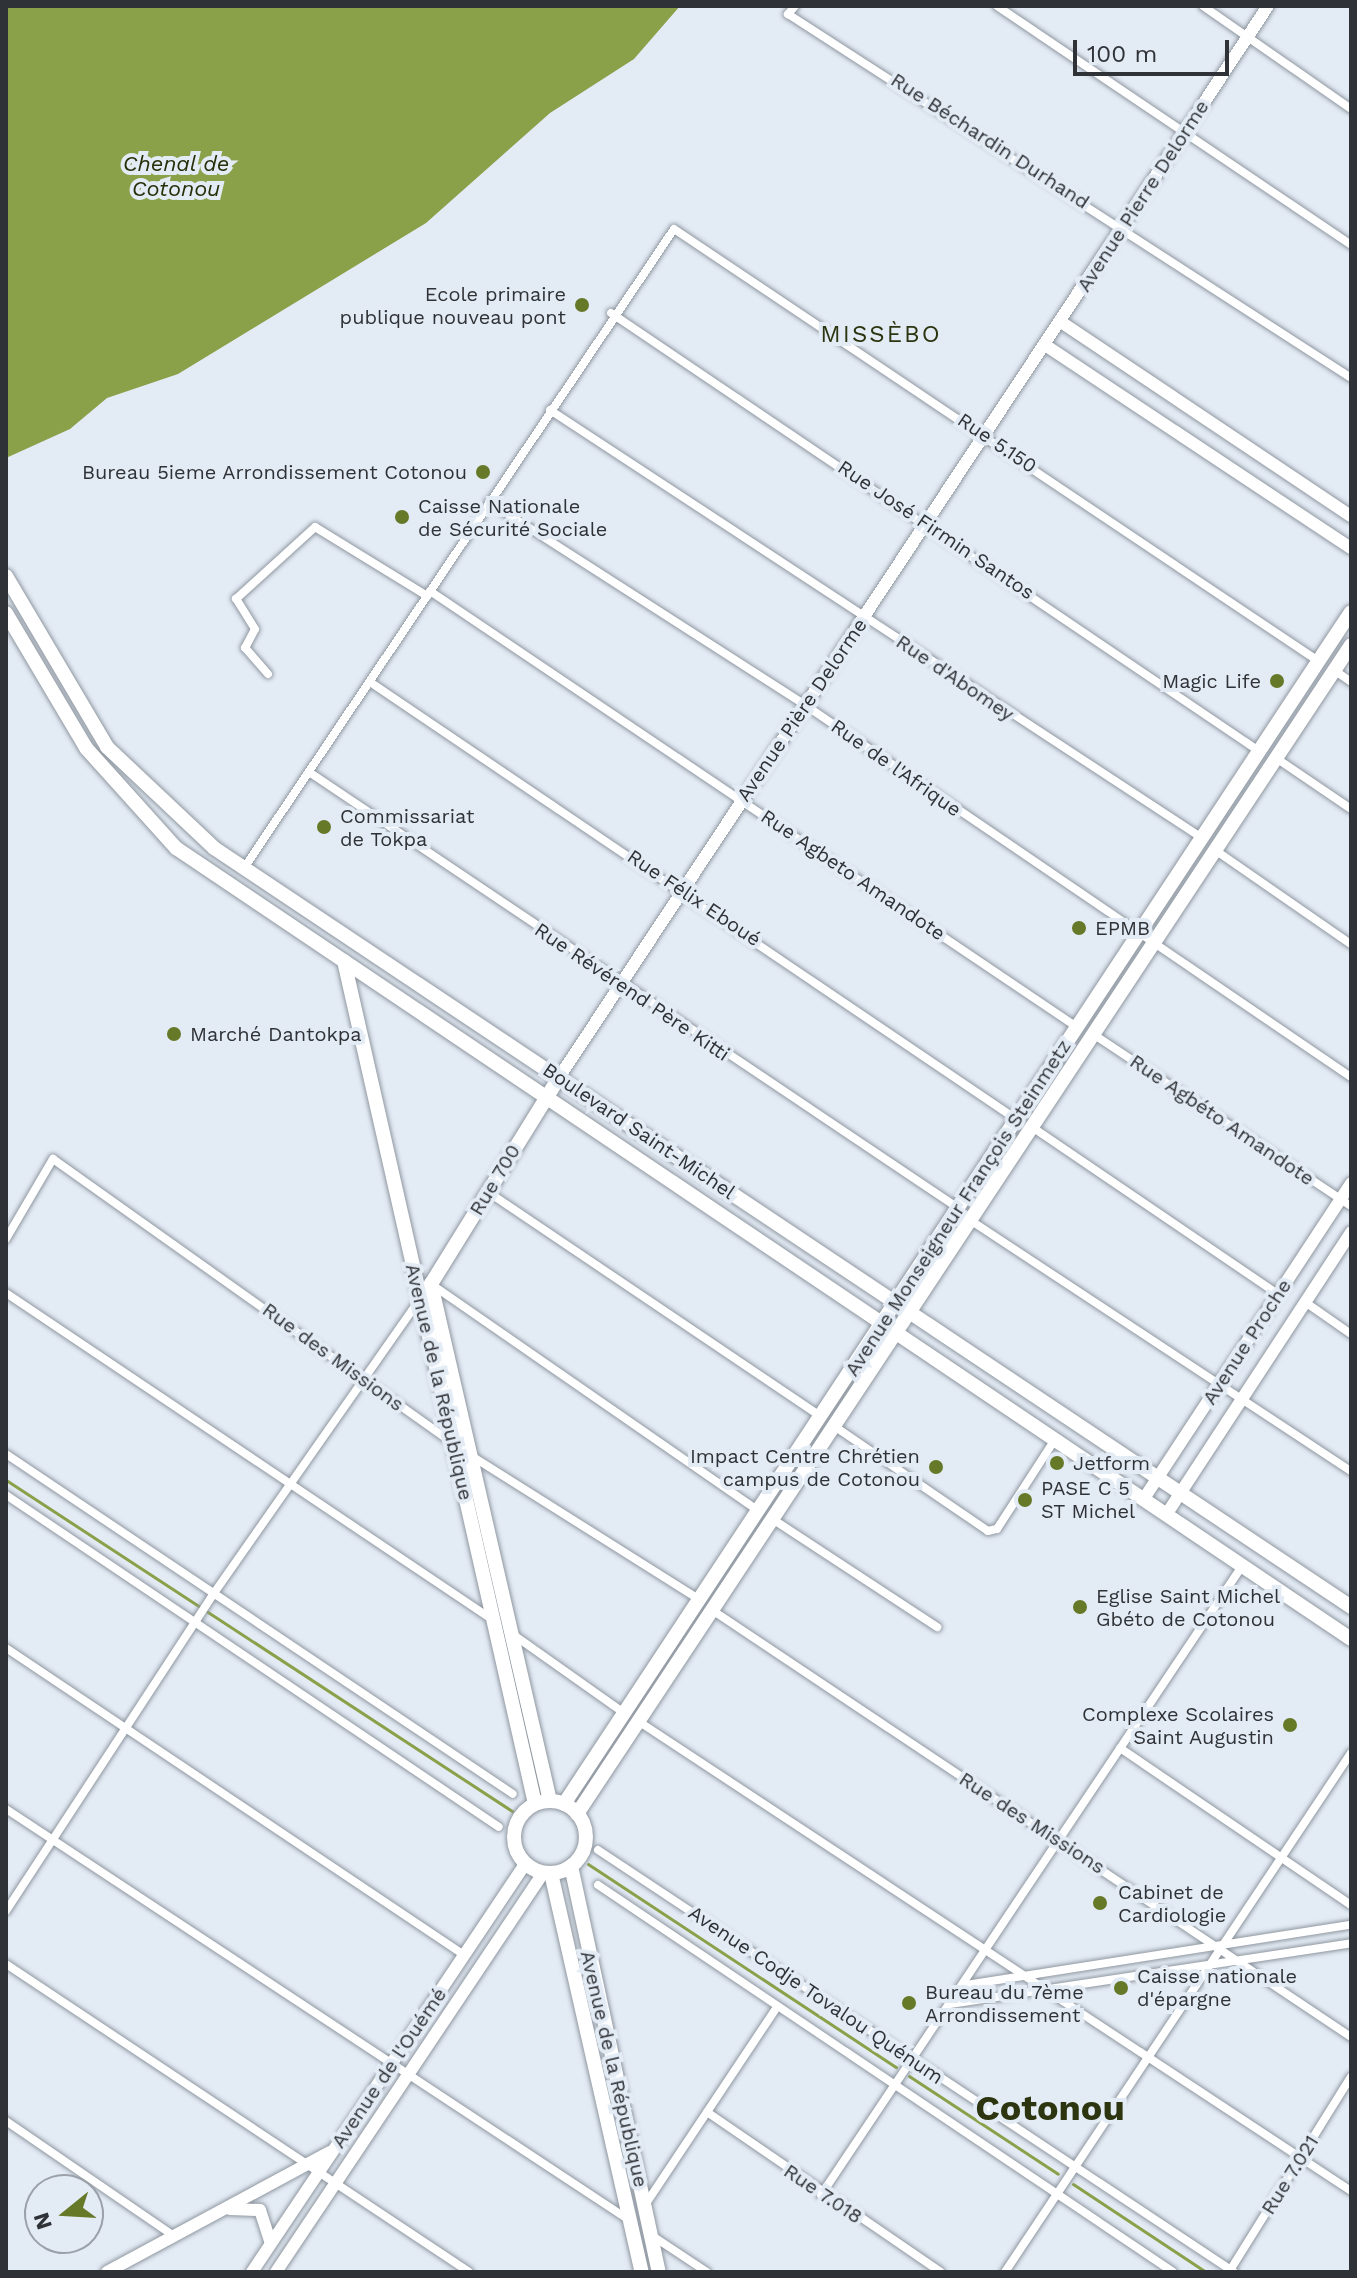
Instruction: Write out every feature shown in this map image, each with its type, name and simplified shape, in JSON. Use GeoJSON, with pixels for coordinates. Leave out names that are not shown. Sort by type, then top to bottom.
{"type":"FeatureCollection","features":[{"type":"Feature","properties":{"kind":"main road","name":"Avenue Pierre Delorme"},"geometry":{"type":"LineString","coordinates":[[1045,345],[1268,6]]}},
{"type":"Feature","properties":{"kind":"main road"},"geometry":{"type":"LineString","coordinates":[[1061,322],[1351,516]]}},
{"type":"Feature","properties":{"kind":"main road"},"geometry":{"type":"LineString","coordinates":[[1045,345],[1351,548]]}},
{"type":"Feature","properties":{"kind":"main road","name":"Avenue Pière Delorme"},"geometry":{"type":"LineString","coordinates":[[560,1076],[1045,345]]}},
{"type":"Feature","properties":{"kind":"main road","name":"Boulevard Saint-Michel"},"geometry":{"type":"LineString","coordinates":[[6,576],[107,747],[179,820],[244,868],[560,1076],[894,1304],[1351,1607]]}},
{"type":"Feature","properties":{"kind":"main road","name":"Avenue Monseigneur François Steinmetz"},"geometry":{"type":"LineString","coordinates":[[550,1803],[624,1713],[1351,612]]}},
{"type":"Feature","properties":{"kind":"main road","name":"Boulevard Saint-Michel"},"geometry":{"type":"LineString","coordinates":[[6,613],[86,748],[163,838],[879,1326],[1351,1639]]}},
{"type":"Feature","properties":{"kind":"main road","name":"Avenue Monseigneur François Steinmetz"},"geometry":{"type":"LineString","coordinates":[[577,1814],[1351,645]]}},
{"type":"Feature","properties":{"kind":"main road","name":"Avenue de la République"},"geometry":{"type":"LineString","coordinates":[[344,961],[493,1620],[550,1803]]}},
{"type":"Feature","properties":{"kind":"main road","name":"Rue 700"},"geometry":{"type":"LineString","coordinates":[[431,1284],[560,1076]]}},
{"type":"Feature","properties":{"kind":"main road","name":"Avenue Proche"},"geometry":{"type":"LineString","coordinates":[[1143,1500],[1278,1294],[1346,1203],[1351,1183]]}},
{"type":"Feature","properties":{"kind":"main road","name":"Avenue Proche"},"geometry":{"type":"LineString","coordinates":[[1166,1515],[1351,1232]]}},
{"type":"Feature","properties":{"kind":"main road","name":"Avenue de la République"},"geometry":{"type":"LineString","coordinates":[[431,1284],[550,1803]]}},
{"type":"Feature","properties":{"kind":"main road"},"geometry":{"type":"LineString","coordinates":[[550,1803],[577,1814],[585,1843],[571,1866],[548,1872],[526,1863],[515,1831],[550,1803]]}},
{"type":"Feature","properties":{"kind":"main road","name":"Avenue de l'Ouémé"},"geometry":{"type":"LineString","coordinates":[[252,2272],[526,1863]]}},
{"type":"Feature","properties":{"kind":"main road","name":"Avenue de la République"},"geometry":{"type":"LineString","coordinates":[[571,1866],[659,2272]]}},
{"type":"Feature","properties":{"kind":"main road","name":"Avenue de la République"},"geometry":{"type":"LineString","coordinates":[[548,1872],[642,2272]]}},
{"type":"Feature","properties":{"kind":"main road","name":"Avenue de l'Ouémé"},"geometry":{"type":"LineString","coordinates":[[276,2272],[548,1872]]}},
{"type":"Feature","properties":{"kind":"main road"},"geometry":{"type":"LineString","coordinates":[[107,2272],[333,2151]]}},
{"type":"Feature","properties":{"kind":"main road"},"geometry":{"type":"LineString","coordinates":[[223,2210],[260,2210],[272,2227],[270,2245]]}},
{"type":"Feature","properties":{"kind":"street","name":"Rue Béchardin Durhand"},"geometry":{"type":"LineString","coordinates":[[795,6],[788,14],[1122,226],[1351,378]]}},
{"type":"Feature","properties":{"kind":"street"},"geometry":{"type":"LineString","coordinates":[[997,6],[1186,130],[1351,245]]}},
{"type":"Feature","properties":{"kind":"street"},"geometry":{"type":"LineString","coordinates":[[1203,6],[1351,109]]}},
{"type":"Feature","properties":{"kind":"street","name":"Rue 5.150"},"geometry":{"type":"LineString","coordinates":[[611,313],[674,229],[986,435],[1318,661]]}},
{"type":"Feature","properties":{"kind":"street"},"geometry":{"type":"LineString","coordinates":[[244,868],[550,410],[611,313]]}},
{"type":"Feature","properties":{"kind":"street","name":"Rue José Firmin Santos"},"geometry":{"type":"LineString","coordinates":[[611,313],[927,523],[1259,751]]}},
{"type":"Feature","properties":{"kind":"street","name":"Rue d'Abomey"},"geometry":{"type":"LineString","coordinates":[[550,410],[1202,838]]}},
{"type":"Feature","properties":{"kind":"street","name":"Rue de l'Afrique"},"geometry":{"type":"LineString","coordinates":[[489,502],[805,705],[1137,936],[1351,1077]]}},
{"type":"Feature","properties":{"kind":"street","name":"Rue Agbeto Amandote"},"geometry":{"type":"LineString","coordinates":[[268,674],[245,648],[255,629],[236,599],[315,527],[428,593],[743,800],[1077,1027]]}},
{"type":"Feature","properties":{"kind":"street"},"geometry":{"type":"LineString","coordinates":[[1334,670],[1351,682]]}},
{"type":"Feature","properties":{"kind":"street","name":"Rue Félix Eboué"},"geometry":{"type":"LineString","coordinates":[[370,682],[683,890],[1016,1119]]}},
{"type":"Feature","properties":{"kind":"street"},"geometry":{"type":"LineString","coordinates":[[1276,758],[1351,809]]}},
{"type":"Feature","properties":{"kind":"street","name":"Rue Révérend Père Kitti"},"geometry":{"type":"LineString","coordinates":[[309,772],[619,985],[958,1208]]}},
{"type":"Feature","properties":{"kind":"street"},"geometry":{"type":"LineString","coordinates":[[1215,850],[1351,944]]}},
{"type":"Feature","properties":{"kind":"street","name":"Rue Agbéto Amandote"},"geometry":{"type":"LineString","coordinates":[[1093,1034],[1346,1203]]}},
{"type":"Feature","properties":{"kind":"street"},"geometry":{"type":"LineString","coordinates":[[1032,1127],[1278,1294]]}},
{"type":"Feature","properties":{"kind":"street","name":"Rue des Missions"},"geometry":{"type":"LineString","coordinates":[[6,1239],[53,1159],[453,1444],[699,1599]]}},
{"type":"Feature","properties":{"kind":"street"},"geometry":{"type":"LineString","coordinates":[[488,1192],[820,1416]]}},
{"type":"Feature","properties":{"kind":"street"},"geometry":{"type":"LineString","coordinates":[[970,1220],[1351,1471]]}},
{"type":"Feature","properties":{"kind":"street"},"geometry":{"type":"LineString","coordinates":[[6,1911],[214,1594],[431,1284],[758,1510],[937,1627]]}},
{"type":"Feature","properties":{"kind":"street"},"geometry":{"type":"LineString","coordinates":[[6,1293],[493,1620],[624,1713]]}},
{"type":"Feature","properties":{"kind":"street"},"geometry":{"type":"LineString","coordinates":[[1305,1302],[1351,1334]]}},
{"type":"Feature","properties":{"kind":"street"},"geometry":{"type":"LineString","coordinates":[[834,1426],[988,1531],[997,1529],[1054,1441]]}},
{"type":"Feature","properties":{"kind":"street"},"geometry":{"type":"LineString","coordinates":[[6,1454],[513,1794]]}},
{"type":"Feature","properties":{"kind":"street"},"geometry":{"type":"LineString","coordinates":[[6,1495],[198,1618],[499,1827]]}},
{"type":"Feature","properties":{"kind":"street"},"geometry":{"type":"LineString","coordinates":[[821,2195],[949,2004],[966,1985],[984,1952],[1242,1566]]}},
{"type":"Feature","properties":{"kind":"street","name":"Rue des Missions"},"geometry":{"type":"LineString","coordinates":[[712,1610],[1058,1841],[1222,1945],[1234,1960],[1351,2037]]}},
{"type":"Feature","properties":{"kind":"street"},"geometry":{"type":"LineString","coordinates":[[6,1648],[464,1955]]}},
{"type":"Feature","properties":{"kind":"street"},"geometry":{"type":"LineString","coordinates":[[638,1721],[1019,1976],[1145,2053],[1351,2191]]}},
{"type":"Feature","properties":{"kind":"street"},"geometry":{"type":"LineString","coordinates":[[1120,1748],[1351,1905]]}},
{"type":"Feature","properties":{"kind":"street"},"geometry":{"type":"LineString","coordinates":[[1005,2272],[1058,2194],[1145,2053],[1347,1769],[1351,1753]]}},
{"type":"Feature","properties":{"kind":"street"},"geometry":{"type":"LineString","coordinates":[[6,1809],[410,2072],[630,2220]]}},
{"type":"Feature","properties":{"kind":"street","name":"Avenue Codje Tovalou Quénum"},"geometry":{"type":"LineString","coordinates":[[598,1850],[1231,2271]]}},
{"type":"Feature","properties":{"kind":"street","name":"Avenue Codje Tovalou Quénum"},"geometry":{"type":"LineString","coordinates":[[598,1885],[775,2010],[1173,2272]]}},
{"type":"Feature","properties":{"kind":"street"},"geometry":{"type":"LineString","coordinates":[[966,1985],[1351,1925]]}},
{"type":"Feature","properties":{"kind":"street"},"geometry":{"type":"LineString","coordinates":[[949,2004],[1351,1943]]}},
{"type":"Feature","properties":{"kind":"street"},"geometry":{"type":"LineString","coordinates":[[6,1964],[469,2272]]}},
{"type":"Feature","properties":{"kind":"street"},"geometry":{"type":"LineString","coordinates":[[645,2205],[775,2010]]}},
{"type":"Feature","properties":{"kind":"street","name":"Rue 7.021"},"geometry":{"type":"LineString","coordinates":[[1231,2271],[1351,2077]]}},
{"type":"Feature","properties":{"kind":"street","name":"Rue 7.018"},"geometry":{"type":"LineString","coordinates":[[707,2112],[821,2195],[941,2272]]}},
{"type":"Feature","properties":{"kind":"street"},"geometry":{"type":"LineString","coordinates":[[6,2121],[174,2236]]}},
{"type":"Feature","properties":{"kind":"street"},"geometry":{"type":"LineString","coordinates":[[650,2234],[707,2272]]}},
{"type":"Feature","properties":{"kind":"water","name":"Chenal de Cotonou"},"geometry":{"type":"Polygon","coordinates":[[[6,6],[680,6],[634,59],[550,113],[426,223],[178,374],[107,398],[70,429],[6,458],[6,6]]]}},
{"type":"Feature","properties":{"kind":"waterway"},"geometry":{"type":"LineString","coordinates":[[6,1480],[512,1811]]}},
{"type":"Feature","properties":{"kind":"waterway"},"geometry":{"type":"LineString","coordinates":[[588,1864],[896,2067]]}},
{"type":"Feature","properties":{"kind":"waterway"},"geometry":{"type":"LineString","coordinates":[[909,2076],[1058,2174]]}},
{"type":"Feature","properties":{"kind":"waterway"},"geometry":{"type":"LineString","coordinates":[[1073,2184],[1206,2272]]}},
{"type":"Feature","properties":{"kind":"place","name":"Ecole primaire publique nouveau pont"},"geometry":{"type":"Point","coordinates":[582,305]}},
{"type":"Feature","properties":{"kind":"place","name":"Bureau 5ieme Arrondissement Cotonou"},"geometry":{"type":"Point","coordinates":[483,472]}},
{"type":"Feature","properties":{"kind":"place","name":"Caisse Nationale de Sécurité Sociale"},"geometry":{"type":"Point","coordinates":[402,517]}},
{"type":"Feature","properties":{"kind":"place","name":"Magic Life"},"geometry":{"type":"Point","coordinates":[1277,681]}},
{"type":"Feature","properties":{"kind":"place","name":"Commissariat de Tokpa"},"geometry":{"type":"Point","coordinates":[324,827]}},
{"type":"Feature","properties":{"kind":"place","name":"EPMB"},"geometry":{"type":"Point","coordinates":[1079,928]}},
{"type":"Feature","properties":{"kind":"place","name":"Marché Dantokpa"},"geometry":{"type":"Point","coordinates":[174,1034]}},
{"type":"Feature","properties":{"kind":"place","name":"Jetform"},"geometry":{"type":"Point","coordinates":[1057,1463]}},
{"type":"Feature","properties":{"kind":"place","name":"Impact Centre Chrétien campus de Cotonou"},"geometry":{"type":"Point","coordinates":[936,1467]}},
{"type":"Feature","properties":{"kind":"place","name":"PASE C 5 ST Michel"},"geometry":{"type":"Point","coordinates":[1025,1500]}},
{"type":"Feature","properties":{"kind":"place","name":"Eglise Saint Michel Gbéto de Cotonou"},"geometry":{"type":"Point","coordinates":[1080,1607]}},
{"type":"Feature","properties":{"kind":"place","name":"Complexe Scolaires Saint Augustin"},"geometry":{"type":"Point","coordinates":[1290,1725]}},
{"type":"Feature","properties":{"kind":"place","name":"Cabinet de Cardiologie"},"geometry":{"type":"Point","coordinates":[1100,1903]}},
{"type":"Feature","properties":{"kind":"place","name":"Caisse nationale d'épargne"},"geometry":{"type":"Point","coordinates":[1121,1988]}},
{"type":"Feature","properties":{"kind":"place","name":"Bureau du 7ème Arrondissement"},"geometry":{"type":"Point","coordinates":[909,2003]}},
{"type":"Feature","properties":{"kind":"district","name":"MISSÈBO"},"geometry":{"type":"Point","coordinates":[881,335]}},
{"type":"Feature","properties":{"kind":"district","name":"Cotonou"},"geometry":{"type":"Point","coordinates":[1050,2109]}}]}
